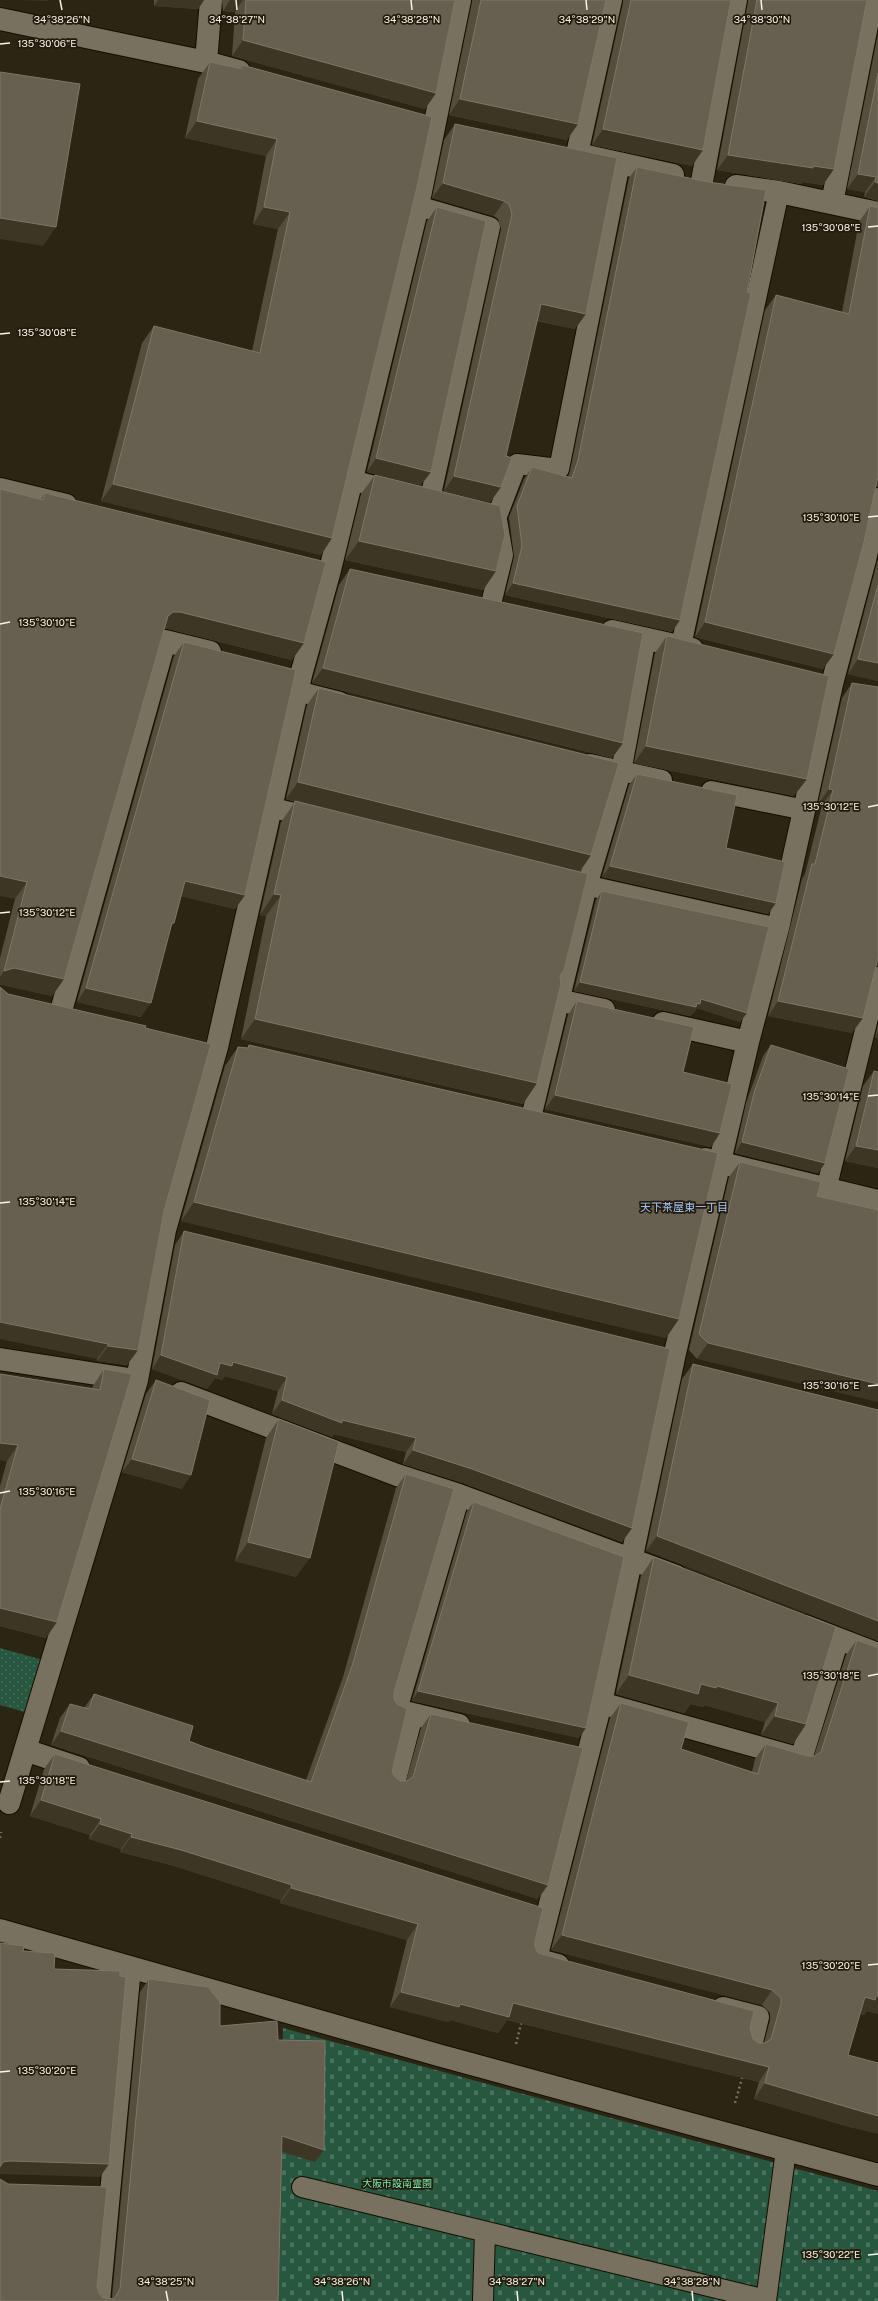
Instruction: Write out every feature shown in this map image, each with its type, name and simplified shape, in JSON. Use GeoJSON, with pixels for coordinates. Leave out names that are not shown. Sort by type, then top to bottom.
{"type":"FeatureCollection","features":[{"type":"Feature","properties":{"kind":"street"},"geometry":{"type":"LineString","coordinates":[[206,62],[211,0]]}},
{"type":"Feature","properties":{"kind":"street"},"geometry":{"type":"LineString","coordinates":[[9,1803],[137,1380],[165,1230],[217,1046],[269,806],[299,683],[330,570],[418,206],[460,0]]}},
{"type":"Feature","properties":{"kind":"street"},"geometry":{"type":"LineString","coordinates":[[576,154],[611,0]]}},
{"type":"Feature","properties":{"kind":"street"},"geometry":{"type":"LineString","coordinates":[[702,181],[736,0]]}},
{"type":"Feature","properties":{"kind":"street"},"geometry":{"type":"LineString","coordinates":[[832,203],[872,0]]}},
{"type":"Feature","properties":{"kind":"street"},"geometry":{"type":"LineString","coordinates":[[0,19],[206,62],[259,77]]}},
{"type":"Feature","properties":{"kind":"street"},"geometry":{"type":"LineString","coordinates":[[412,119],[457,130]]}},
{"type":"Feature","properties":{"kind":"street"},"geometry":{"type":"LineString","coordinates":[[554,149],[702,181],[779,192],[878,213]]}},
{"type":"Feature","properties":{"kind":"street"},"geometry":{"type":"LineString","coordinates":[[0,489],[84,510]]}},
{"type":"Feature","properties":{"kind":"street"},"geometry":{"type":"LineString","coordinates":[[575,1969],[536,1959],[602,1702],[675,1353],[748,1042],[778,928],[832,684],[871,562],[878,499]]}},
{"type":"Feature","properties":{"kind":"street"},"geometry":{"type":"LineString","coordinates":[[307,565],[353,575]]}},
{"type":"Feature","properties":{"kind":"street"},"geometry":{"type":"LineString","coordinates":[[468,599],[514,609]]}},
{"type":"Feature","properties":{"kind":"street"},"geometry":{"type":"LineString","coordinates":[[592,626],[711,654]]}},
{"type":"Feature","properties":{"kind":"street"},"geometry":{"type":"LineString","coordinates":[[61,1012],[165,641],[233,658]]}},
{"type":"Feature","properties":{"kind":"street"},"geometry":{"type":"LineString","coordinates":[[278,669],[299,683]]}},
{"type":"Feature","properties":{"kind":"street"},"geometry":{"type":"LineString","coordinates":[[809,679],[855,688]]}},
{"type":"Feature","properties":{"kind":"street"},"geometry":{"type":"LineString","coordinates":[[558,1000],[748,1042]]}},
{"type":"Feature","properties":{"kind":"street"},"geometry":{"type":"LineString","coordinates":[[38,1006],[83,1016]]}},
{"type":"Feature","properties":{"kind":"street"},"geometry":{"type":"LineString","coordinates":[[195,1042],[240,1052]]}},
{"type":"Feature","properties":{"kind":"street"},"geometry":{"type":"LineString","coordinates":[[508,1113],[554,1124]]}},
{"type":"Feature","properties":{"kind":"street"},"geometry":{"type":"LineString","coordinates":[[682,1153],[826,1190],[878,1201]]}},
{"type":"Feature","properties":{"kind":"street"},"geometry":{"type":"LineString","coordinates":[[165,1230],[188,1236]]}},
{"type":"Feature","properties":{"kind":"street"},"geometry":{"type":"LineString","coordinates":[[652,1348],[675,1353],[690,1370]]}},
{"type":"Feature","properties":{"kind":"street"},"geometry":{"type":"LineString","coordinates":[[0,1359],[153,1382],[397,1475],[459,1495],[698,1585]]}},
{"type":"Feature","properties":{"kind":"street"},"geometry":{"type":"LineString","coordinates":[[459,1495],[396,1710],[412,1715],[481,1730]]}},
{"type":"Feature","properties":{"kind":"street"},"geometry":{"type":"LineString","coordinates":[[786,1619],[878,1654]]}},
{"type":"Feature","properties":{"kind":"street"},"geometry":{"type":"LineString","coordinates":[[602,1702],[801,1759],[838,1639]]}},
{"type":"Feature","properties":{"kind":"street"},"geometry":{"type":"LineString","coordinates":[[394,1783],[412,1715]]}},
{"type":"Feature","properties":{"kind":"street"},"geometry":{"type":"LineString","coordinates":[[566,1748],[589,1753]]}},
{"type":"Feature","properties":{"kind":"street"},"geometry":{"type":"LineString","coordinates":[[24,1750],[100,1774]]}},
{"type":"Feature","properties":{"kind":"street"},"geometry":{"type":"LineString","coordinates":[[525,1908],[548,1915]]}},
{"type":"Feature","properties":{"kind":"street"},"geometry":{"type":"LineString","coordinates":[[0,1930],[509,2074],[878,2175]]}},
{"type":"Feature","properties":{"kind":"street"},"geometry":{"type":"LineString","coordinates":[[704,2003],[758,2017],[752,2046]]}},
{"type":"Feature","properties":{"kind":"lane"},"geometry":{"type":"LineString","coordinates":[[490,604],[503,555],[497,516],[518,464],[558,469],[620,163]]}},
{"type":"Feature","properties":{"kind":"lane"},"geometry":{"type":"LineString","coordinates":[[681,646],[779,192]]}},
{"type":"Feature","properties":{"kind":"lane"},"geometry":{"type":"LineString","coordinates":[[418,206],[490,227],[445,503]]}},
{"type":"Feature","properties":{"kind":"lane"},"geometry":{"type":"LineString","coordinates":[[351,480],[497,516]]}},
{"type":"Feature","properties":{"kind":"lane"},"geometry":{"type":"LineString","coordinates":[[531,1118],[558,1000],[587,886],[621,772],[646,638]]}},
{"type":"Feature","properties":{"kind":"lane"},"geometry":{"type":"LineString","coordinates":[[299,683],[359,706]]}},
{"type":"Feature","properties":{"kind":"lane"},"geometry":{"type":"LineString","coordinates":[[575,760],[621,772],[805,810]]}},
{"type":"Feature","properties":{"kind":"lane"},"geometry":{"type":"LineString","coordinates":[[269,806],[331,822]]}},
{"type":"Feature","properties":{"kind":"lane"},"geometry":{"type":"LineString","coordinates":[[540,875],[778,928]]}},
{"type":"Feature","properties":{"kind":"lane"},"geometry":{"type":"LineString","coordinates":[[826,1190],[878,977]]}},
{"type":"Feature","properties":{"kind":"lane"},"geometry":{"type":"LineString","coordinates":[[100,2301],[103,2189],[131,1967]]}},
{"type":"Feature","properties":{"kind":"lane"},"geometry":{"type":"LineString","coordinates":[[302,2187],[766,2301],[786,2150]]}},
{"type":"Feature","properties":{"kind":"lane"},"geometry":{"type":"LineString","coordinates":[[483,2301],[486,2232]]}},
{"type":"Feature","properties":{"kind":"path"},"geometry":{"type":"LineString","coordinates":[[509,2074],[524,2013]]}},
{"type":"Feature","properties":{"kind":"path"},"geometry":{"type":"LineString","coordinates":[[727,2134],[752,2046]]}},
{"type":"Feature","properties":{"kind":"green space"},"geometry":{"type":"Polygon","coordinates":[[[0,1648],[43,1660],[28,1713],[0,1705],[0,1648]]]}},
{"type":"Feature","properties":{"kind":"green space","name":"大阪市設南霊園"},"geometry":{"type":"Polygon","coordinates":[[[283,2028],[878,2191],[878,2301],[275,2301],[283,2028]]]}},
{"type":"Feature","properties":{"kind":"building"},"geometry":{"type":"Polygon","coordinates":[[[246,0],[455,0],[436,93],[243,40],[246,0]]]}},
{"type":"Feature","properties":{"kind":"building"},"geometry":{"type":"Polygon","coordinates":[[[481,0],[606,0],[578,124],[460,99],[481,0]]]}},
{"type":"Feature","properties":{"kind":"building"},"geometry":{"type":"Polygon","coordinates":[[[631,0],[731,0],[703,150],[603,129],[631,0]]]}},
{"type":"Feature","properties":{"kind":"building"},"geometry":{"type":"Polygon","coordinates":[[[757,0],[867,0],[834,169],[813,166],[813,168],[728,155],[757,0]]]}},
{"type":"Feature","properties":{"kind":"building"},"geometry":{"type":"Polygon","coordinates":[[[210,62],[242,69],[242,65],[432,117],[417,187],[332,538],[113,484],[154,326],[260,353],[290,212],[264,207],[277,139],[197,121],[210,62]]]}},
{"type":"Feature","properties":{"kind":"building"},"geometry":{"type":"Polygon","coordinates":[[[0,72],[80,84],[56,227],[0,218],[0,72]]]}},
{"type":"Feature","properties":{"kind":"building"},"geometry":{"type":"Polygon","coordinates":[[[878,73],[878,183],[875,182],[876,177],[858,174],[878,73]]]}},
{"type":"Feature","properties":{"kind":"building"},"geometry":{"type":"Polygon","coordinates":[[[455,124],[617,158],[586,314],[541,304],[506,456],[512,458],[501,487],[454,476],[512,214],[509,204],[504,201],[443,183],[455,124]]]}},
{"type":"Feature","properties":{"kind":"building"},"geometry":{"type":"Polygon","coordinates":[[[637,167],[708,182],[766,190],[747,292],[751,293],[680,620],[513,583],[522,546],[517,506],[532,467],[572,478],[578,460],[637,167]]]}},
{"type":"Feature","properties":{"kind":"building"},"geometry":{"type":"Polygon","coordinates":[[[870,206],[878,208],[878,478],[864,542],[834,654],[705,622],[776,295],[849,314],[870,206]]]}},
{"type":"Feature","properties":{"kind":"building"},"geometry":{"type":"Polygon","coordinates":[[[437,207],[486,221],[431,472],[376,458],[437,207]]]}},
{"type":"Feature","properties":{"kind":"building"},"geometry":{"type":"Polygon","coordinates":[[[375,475],[500,506],[505,535],[496,571],[359,541],[375,475]]]}},
{"type":"Feature","properties":{"kind":"building"},"geometry":{"type":"Polygon","coordinates":[[[0,489],[43,500],[45,493],[326,562],[304,643],[180,612],[173,612],[168,616],[64,979],[14,968],[4,971],[27,882],[0,876],[0,489]]]}},
{"type":"Feature","properties":{"kind":"building"},"geometry":{"type":"Polygon","coordinates":[[[350,569],[643,633],[623,743],[323,668],[350,569]]]}},
{"type":"Feature","properties":{"kind":"building"},"geometry":{"type":"Polygon","coordinates":[[[878,585],[878,663],[858,659],[878,585]]]}},
{"type":"Feature","properties":{"kind":"building"},"geometry":{"type":"Polygon","coordinates":[[[667,636],[829,676],[807,779],[646,746],[667,636]]]}},
{"type":"Feature","properties":{"kind":"building"},"geometry":{"type":"Polygon","coordinates":[[[184,642],[296,670],[245,895],[185,881],[174,923],[172,923],[151,1003],[86,988],[184,642]]]}},
{"type":"Feature","properties":{"kind":"building"},"geometry":{"type":"Polygon","coordinates":[[[852,683],[878,687],[878,958],[863,1018],[778,1001],[812,864],[815,864],[833,790],[829,789],[852,683]]]}},
{"type":"Feature","properties":{"kind":"building"},"geometry":{"type":"Polygon","coordinates":[[[319,688],[619,763],[591,855],[298,782],[319,688]]]}},
{"type":"Feature","properties":{"kind":"building"},"geometry":{"type":"Polygon","coordinates":[[[637,774],[737,795],[726,848],[785,862],[776,903],[610,866],[637,774]]]}},
{"type":"Feature","properties":{"kind":"building"},"geometry":{"type":"Polygon","coordinates":[[[295,801],[588,874],[564,970],[560,976],[561,984],[537,1083],[255,1019],[281,895],[274,894],[295,801]]]}},
{"type":"Feature","properties":{"kind":"building"},"geometry":{"type":"Polygon","coordinates":[[[602,891],[769,927],[747,1013],[701,999],[700,1004],[697,1003],[696,1007],[580,982],[602,891]]]}},
{"type":"Feature","properties":{"kind":"building"},"geometry":{"type":"Polygon","coordinates":[[[0,987],[8,994],[146,1026],[145,1028],[211,1044],[164,1211],[138,1350],[108,1346],[108,1344],[0,1322],[0,987]]]}},
{"type":"Feature","properties":{"kind":"building"},"geometry":{"type":"Polygon","coordinates":[[[577,1001],[694,1027],[683,1072],[732,1084],[720,1133],[555,1095],[577,1001]]]}},
{"type":"Feature","properties":{"kind":"building"},"geometry":{"type":"Polygon","coordinates":[[[249,1045],[718,1153],[679,1319],[194,1202],[238,1047],[248,1048],[249,1045]]]}},
{"type":"Feature","properties":{"kind":"building"},"geometry":{"type":"Polygon","coordinates":[[[771,1045],[849,1069],[825,1163],[742,1142],[754,1093],[771,1045]]]}},
{"type":"Feature","properties":{"kind":"building"},"geometry":{"type":"Polygon","coordinates":[[[874,1071],[878,1072],[878,1150],[856,1146],[874,1071]]]}},
{"type":"Feature","properties":{"kind":"building"},"geometry":{"type":"Polygon","coordinates":[[[740,1162],[821,1182],[817,1196],[878,1210],[878,1384],[708,1343],[699,1334],[740,1162]]]}},
{"type":"Feature","properties":{"kind":"building"},"geometry":{"type":"Polygon","coordinates":[[[184,1231],[670,1349],[632,1528],[472,1469],[413,1450],[416,1438],[342,1420],[342,1423],[282,1400],[287,1377],[233,1362],[232,1366],[220,1363],[217,1375],[161,1355],[184,1231]]]}},
{"type":"Feature","properties":{"kind":"building"},"geometry":{"type":"Polygon","coordinates":[[[693,1364],[878,1410],[878,1621],[657,1536],[693,1364]]]}},
{"type":"Feature","properties":{"kind":"building"},"geometry":{"type":"Polygon","coordinates":[[[104,1369],[132,1374],[57,1622],[0,1608],[0,1509],[18,1445],[0,1443],[0,1374],[100,1390],[104,1369]]]}},
{"type":"Feature","properties":{"kind":"building"},"geometry":{"type":"Polygon","coordinates":[[[156,1380],[210,1400],[191,1475],[132,1459],[156,1380]]]}},
{"type":"Feature","properties":{"kind":"building"},"geometry":{"type":"Polygon","coordinates":[[[279,1419],[339,1442],[310,1558],[248,1542],[279,1419]]]}},
{"type":"Feature","properties":{"kind":"building"},"geometry":{"type":"Polygon","coordinates":[[[406,1474],[454,1489],[394,1692],[394,1699],[397,1704],[407,1709],[392,1772],[400,1781],[407,1781],[413,1777],[431,1714],[583,1748],[548,1885],[61,1731],[70,1704],[89,1709],[94,1694],[193,1726],[189,1741],[311,1782],[353,1663],[406,1474]]]}},
{"type":"Feature","properties":{"kind":"building"},"geometry":{"type":"Polygon","coordinates":[[[474,1502],[624,1557],[586,1728],[418,1691],[474,1502]]]}},
{"type":"Feature","properties":{"kind":"building"},"geometry":{"type":"Polygon","coordinates":[[[654,1557],[836,1627],[806,1724],[775,1716],[778,1703],[717,1686],[716,1688],[701,1684],[698,1694],[629,1675],[654,1557]]]}},
{"type":"Feature","properties":{"kind":"building"},"geometry":{"type":"Polygon","coordinates":[[[857,1640],[878,1648],[878,1996],[876,1996],[875,2000],[865,1997],[848,2055],[878,2063],[878,2116],[765,2083],[769,2067],[513,2003],[509,2017],[460,2004],[459,2007],[401,1992],[418,1924],[291,1888],[292,1885],[181,1850],[131,1837],[132,1834],[100,1824],[101,1819],[41,1800],[55,1754],[543,1908],[535,1941],[535,1947],[538,1953],[754,2011],[750,2028],[753,2039],[758,2043],[765,2043],[771,2039],[781,2004],[781,1998],[772,1990],[562,1935],[621,1703],[689,1722],[681,1749],[758,1774],[766,1744],[808,1756],[815,1756],[821,1752],[857,1640]]]}},
{"type":"Feature","properties":{"kind":"building"},"geometry":{"type":"Polygon","coordinates":[[[0,1943],[24,1946],[23,1951],[55,1953],[54,1969],[120,1971],[120,1976],[126,1977],[109,2164],[9,2161],[3,2162],[0,2167],[0,1943]]]}},
{"type":"Feature","properties":{"kind":"building"},"geometry":{"type":"Polygon","coordinates":[[[149,1979],[208,1987],[220,2002],[220,2026],[277,2021],[278,2040],[325,2041],[324,2150],[282,2136],[278,2301],[0,2301],[0,2179],[8,2184],[107,2187],[97,2287],[103,2298],[114,2299],[120,2289],[149,1979]]]}},
{"type":"Feature","properties":{"kind":"district","name":"天下茶屋東一丁目"},"geometry":{"type":"Point","coordinates":[684,1207]}}]}
